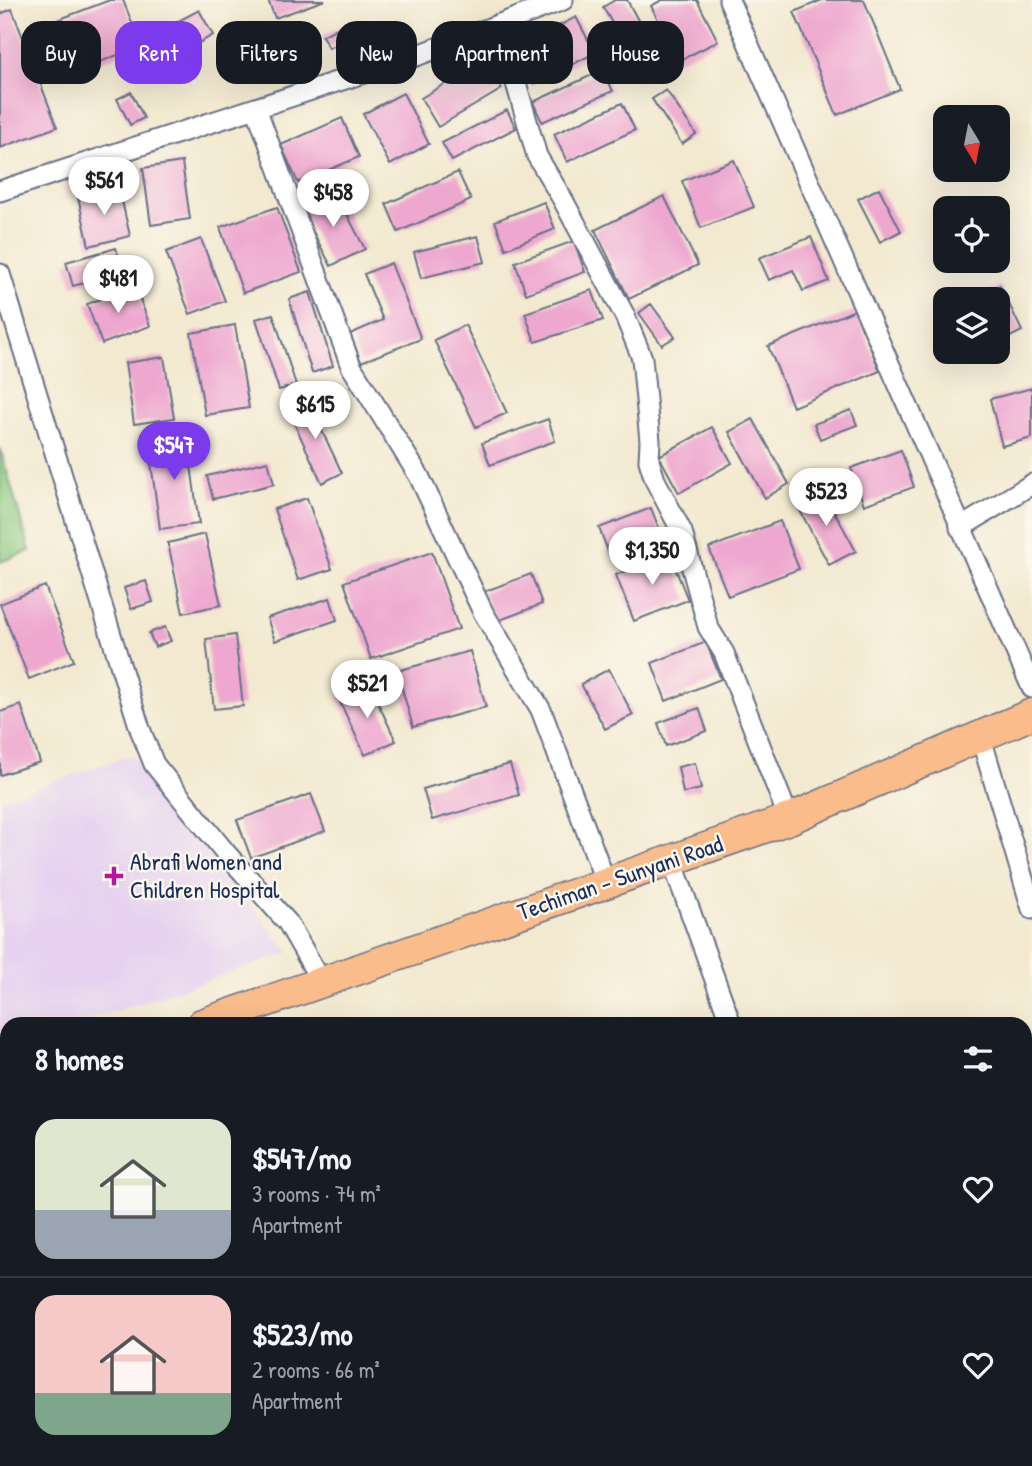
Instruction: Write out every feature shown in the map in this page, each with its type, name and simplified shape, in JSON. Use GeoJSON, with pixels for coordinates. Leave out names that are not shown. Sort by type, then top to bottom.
{"type":"FeatureCollection","features":[{"type":"Feature","properties":{"kind":"main road","name":"Techiman - Sunyani Road"},"geometry":{"type":"LineString","coordinates":[[221,1017],[789,819],[1032,714]]}},
{"type":"Feature","properties":{"kind":"street"},"geometry":{"type":"LineString","coordinates":[[507,21],[563,0]]}},
{"type":"Feature","properties":{"kind":"street"},"geometry":{"type":"LineString","coordinates":[[729,0],[1032,688]]}},
{"type":"Feature","properties":{"kind":"street"},"geometry":{"type":"LineString","coordinates":[[0,191],[431,50]]}},
{"type":"Feature","properties":{"kind":"street"},"geometry":{"type":"LineString","coordinates":[[516,84],[537,156],[619,305],[642,358],[650,441],[649,461],[655,480],[682,532],[708,627],[724,653],[789,819]]}},
{"type":"Feature","properties":{"kind":"street"},"geometry":{"type":"LineString","coordinates":[[256,108],[351,366],[419,476],[483,612],[541,710],[606,883]]}},
{"type":"Feature","properties":{"kind":"street"},"geometry":{"type":"LineString","coordinates":[[0,274],[140,729],[154,764],[225,852],[288,923],[321,981]]}},
{"type":"Feature","properties":{"kind":"street"},"geometry":{"type":"LineString","coordinates":[[960,528],[1032,484]]}},
{"type":"Feature","properties":{"kind":"street"},"geometry":{"type":"LineString","coordinates":[[981,738],[1032,909]]}},
{"type":"Feature","properties":{"kind":"street"},"geometry":{"type":"LineString","coordinates":[[672,861],[728,1017]]}},
{"type":"Feature","properties":{"kind":"shaded area","name":"Abrafi Women and Children Hospital"},"geometry":{"type":"Polygon","coordinates":[[[132,755],[289,953],[98,1017],[0,1017],[0,800],[132,755]]]}},
{"type":"Feature","properties":{"kind":"green space"},"geometry":{"type":"Polygon","coordinates":[[[0,448],[30,551],[0,562],[0,448]]]}},
{"type":"Feature","properties":{"kind":"building"},"geometry":{"type":"Polygon","coordinates":[[[110,0],[123,0],[131,21],[115,21],[115,56],[101,62],[101,21],[55,21],[110,0]]]}},
{"type":"Feature","properties":{"kind":"building"},"geometry":{"type":"Polygon","coordinates":[[[268,0],[325,0],[275,18],[268,0]]]}},
{"type":"Feature","properties":{"kind":"building"},"geometry":{"type":"Polygon","coordinates":[[[615,0],[627,0],[638,21],[611,21],[603,7],[615,0]]]}},
{"type":"Feature","properties":{"kind":"building"},"geometry":{"type":"Polygon","coordinates":[[[662,0],[697,0],[718,41],[684,58],[684,21],[659,21],[651,6],[662,0]]]}},
{"type":"Feature","properties":{"kind":"building"},"geometry":{"type":"Polygon","coordinates":[[[822,0],[864,0],[900,89],[837,115],[794,12],[822,0]]]}},
{"type":"Feature","properties":{"kind":"building"},"geometry":{"type":"Polygon","coordinates":[[[12,9],[21,33],[21,84],[41,84],[57,127],[0,148],[0,14],[12,9]]]}},
{"type":"Feature","properties":{"kind":"building"},"geometry":{"type":"Polygon","coordinates":[[[199,10],[213,35],[202,41],[202,21],[178,21],[199,10]]]}},
{"type":"Feature","properties":{"kind":"building"},"geometry":{"type":"Polygon","coordinates":[[[576,17],[587,38],[587,57],[573,64],[573,21],[568,21],[576,17]]]}},
{"type":"Feature","properties":{"kind":"building"},"geometry":{"type":"Polygon","coordinates":[[[336,29],[336,44],[329,48],[322,36],[336,29]]]}},
{"type":"Feature","properties":{"kind":"building"},"geometry":{"type":"Polygon","coordinates":[[[587,77],[587,84],[610,84],[613,91],[542,122],[533,102],[587,77]]]}},
{"type":"Feature","properties":{"kind":"building"},"geometry":{"type":"Polygon","coordinates":[[[445,84],[499,84],[502,89],[438,127],[421,98],[445,84]]]}},
{"type":"Feature","properties":{"kind":"building"},"geometry":{"type":"Polygon","coordinates":[[[666,90],[696,134],[682,144],[652,99],[666,90]]]}},
{"type":"Feature","properties":{"kind":"building"},"geometry":{"type":"Polygon","coordinates":[[[131,92],[144,118],[130,125],[117,99],[131,92]]]}},
{"type":"Feature","properties":{"kind":"building"},"geometry":{"type":"Polygon","coordinates":[[[403,93],[429,144],[390,165],[363,114],[403,93]]]}},
{"type":"Feature","properties":{"kind":"building"},"geometry":{"type":"Polygon","coordinates":[[[622,103],[635,130],[567,162],[554,134],[622,103]]]}},
{"type":"Feature","properties":{"kind":"building"},"geometry":{"type":"Polygon","coordinates":[[[507,110],[516,128],[452,161],[442,143],[507,110]]]}},
{"type":"Feature","properties":{"kind":"building"},"geometry":{"type":"Polygon","coordinates":[[[342,118],[359,157],[298,183],[281,145],[342,118]]]}},
{"type":"Feature","properties":{"kind":"building"},"geometry":{"type":"Polygon","coordinates":[[[734,160],[754,207],[701,228],[682,181],[734,160]]]}},
{"type":"Feature","properties":{"kind":"building"},"geometry":{"type":"Polygon","coordinates":[[[182,162],[190,219],[151,225],[143,168],[182,162]]]}},
{"type":"Feature","properties":{"kind":"building"},"geometry":{"type":"Polygon","coordinates":[[[458,172],[471,200],[398,232],[386,204],[458,172]]]}},
{"type":"Feature","properties":{"kind":"building"},"geometry":{"type":"Polygon","coordinates":[[[119,188],[130,236],[89,246],[78,197],[119,188]]]}},
{"type":"Feature","properties":{"kind":"building"},"geometry":{"type":"Polygon","coordinates":[[[879,188],[901,231],[880,242],[858,199],[879,188]]]}},
{"type":"Feature","properties":{"kind":"building"},"geometry":{"type":"Polygon","coordinates":[[[335,191],[365,249],[331,266],[301,209],[335,191]]]}},
{"type":"Feature","properties":{"kind":"building"},"geometry":{"type":"Polygon","coordinates":[[[664,196],[698,265],[629,299],[595,230],[664,196]]]}},
{"type":"Feature","properties":{"kind":"building"},"geometry":{"type":"Polygon","coordinates":[[[544,202],[555,229],[506,249],[495,221],[544,202]]]}},
{"type":"Feature","properties":{"kind":"building"},"geometry":{"type":"Polygon","coordinates":[[[277,207],[301,272],[243,293],[220,227],[277,207]]]}},
{"type":"Feature","properties":{"kind":"building"},"geometry":{"type":"Polygon","coordinates":[[[478,236],[485,262],[421,278],[414,252],[478,236]]]}},
{"type":"Feature","properties":{"kind":"building"},"geometry":{"type":"Polygon","coordinates":[[[811,237],[829,281],[803,291],[793,270],[769,280],[759,258],[811,237]]]}},
{"type":"Feature","properties":{"kind":"building"},"geometry":{"type":"Polygon","coordinates":[[[201,239],[225,301],[190,314],[166,252],[201,239]]]}},
{"type":"Feature","properties":{"kind":"building"},"geometry":{"type":"Polygon","coordinates":[[[574,241],[585,272],[526,294],[515,262],[574,241]]]}},
{"type":"Feature","properties":{"kind":"building"},"geometry":{"type":"Polygon","coordinates":[[[116,248],[123,272],[73,286],[66,262],[116,248]]]}},
{"type":"Feature","properties":{"kind":"building"},"geometry":{"type":"Polygon","coordinates":[[[391,263],[421,339],[361,362],[350,334],[383,320],[364,274],[391,263]]]}},
{"type":"Feature","properties":{"kind":"building"},"geometry":{"type":"Polygon","coordinates":[[[135,286],[150,326],[102,344],[87,304],[135,286]]]}},
{"type":"Feature","properties":{"kind":"building"},"geometry":{"type":"Polygon","coordinates":[[[592,290],[603,320],[535,342],[525,313],[592,290]]]}},
{"type":"Feature","properties":{"kind":"building"},"geometry":{"type":"Polygon","coordinates":[[[310,292],[333,366],[312,373],[289,299],[310,292]]]}},
{"type":"Feature","properties":{"kind":"building"},"geometry":{"type":"Polygon","coordinates":[[[651,304],[675,337],[662,345],[639,313],[651,304]]]}},
{"type":"Feature","properties":{"kind":"building"},"geometry":{"type":"Polygon","coordinates":[[[1010,306],[1022,331],[1010,337],[1010,306]]]}},
{"type":"Feature","properties":{"kind":"building"},"geometry":{"type":"Polygon","coordinates":[[[855,310],[880,371],[793,407],[768,346],[855,310]]]}},
{"type":"Feature","properties":{"kind":"building"},"geometry":{"type":"Polygon","coordinates":[[[273,314],[296,385],[279,390],[256,319],[273,314]]]}},
{"type":"Feature","properties":{"kind":"building"},"geometry":{"type":"Polygon","coordinates":[[[235,325],[249,408],[205,415],[191,333],[235,325]]]}},
{"type":"Feature","properties":{"kind":"building"},"geometry":{"type":"Polygon","coordinates":[[[465,325],[507,413],[476,427],[434,340],[465,325]]]}},
{"type":"Feature","properties":{"kind":"building"},"geometry":{"type":"Polygon","coordinates":[[[164,357],[174,418],[134,424],[125,363],[164,357]]]}},
{"type":"Feature","properties":{"kind":"building"},"geometry":{"type":"Polygon","coordinates":[[[1032,388],[1032,438],[1002,446],[990,399],[1032,388]]]}},
{"type":"Feature","properties":{"kind":"building"},"geometry":{"type":"Polygon","coordinates":[[[307,399],[342,473],[322,483],[287,408],[307,399]]]}},
{"type":"Feature","properties":{"kind":"building"},"geometry":{"type":"Polygon","coordinates":[[[851,410],[857,425],[820,439],[814,424],[851,410]]]}},
{"type":"Feature","properties":{"kind":"building"},"geometry":{"type":"Polygon","coordinates":[[[548,419],[555,441],[490,465],[482,443],[548,419]]]}},
{"type":"Feature","properties":{"kind":"building"},"geometry":{"type":"Polygon","coordinates":[[[753,419],[789,484],[765,498],[729,432],[753,419]]]}},
{"type":"Feature","properties":{"kind":"building"},"geometry":{"type":"Polygon","coordinates":[[[712,427],[732,463],[679,493],[659,456],[712,427]]]}},
{"type":"Feature","properties":{"kind":"building"},"geometry":{"type":"Polygon","coordinates":[[[187,436],[199,524],[160,529],[148,441],[187,436]]]}},
{"type":"Feature","properties":{"kind":"building"},"geometry":{"type":"Polygon","coordinates":[[[901,450],[914,487],[864,505],[851,468],[901,450]]]}},
{"type":"Feature","properties":{"kind":"building"},"geometry":{"type":"Polygon","coordinates":[[[268,461],[274,484],[213,499],[207,476],[268,461]]]}},
{"type":"Feature","properties":{"kind":"building"},"geometry":{"type":"Polygon","coordinates":[[[823,491],[856,551],[829,565],[797,505],[823,491]]]}},
{"type":"Feature","properties":{"kind":"building"},"geometry":{"type":"Polygon","coordinates":[[[307,498],[332,569],[298,580],[274,509],[307,498]]]}},
{"type":"Feature","properties":{"kind":"building"},"geometry":{"type":"Polygon","coordinates":[[[651,508],[662,536],[610,556],[599,528],[651,508]]]}},
{"type":"Feature","properties":{"kind":"building"},"geometry":{"type":"Polygon","coordinates":[[[780,521],[799,569],[728,596],[709,548],[780,521]]]}},
{"type":"Feature","properties":{"kind":"building"},"geometry":{"type":"Polygon","coordinates":[[[205,534],[221,605],[183,613],[168,543],[205,534]]]}},
{"type":"Feature","properties":{"kind":"building"},"geometry":{"type":"Polygon","coordinates":[[[432,552],[459,629],[371,659],[344,582],[432,552]]]}},
{"type":"Feature","properties":{"kind":"building"},"geometry":{"type":"Polygon","coordinates":[[[669,553],[688,600],[634,621],[616,575],[669,553]]]}},
{"type":"Feature","properties":{"kind":"building"},"geometry":{"type":"Polygon","coordinates":[[[531,574],[542,604],[495,622],[483,592],[531,574]]]}},
{"type":"Feature","properties":{"kind":"building"},"geometry":{"type":"Polygon","coordinates":[[[146,581],[153,602],[131,609],[124,588],[146,581]]]}},
{"type":"Feature","properties":{"kind":"building"},"geometry":{"type":"Polygon","coordinates":[[[45,586],[74,661],[29,679],[0,604],[45,586]]]}},
{"type":"Feature","properties":{"kind":"building"},"geometry":{"type":"Polygon","coordinates":[[[330,598],[337,620],[275,641],[267,618],[330,598]]]}},
{"type":"Feature","properties":{"kind":"building"},"geometry":{"type":"Polygon","coordinates":[[[165,627],[171,641],[155,647],[149,633],[165,627]]]}},
{"type":"Feature","properties":{"kind":"building"},"geometry":{"type":"Polygon","coordinates":[[[235,635],[243,706],[214,709],[206,639],[235,635]]]}},
{"type":"Feature","properties":{"kind":"building"},"geometry":{"type":"Polygon","coordinates":[[[706,642],[721,679],[666,701],[652,663],[706,642]]]}},
{"type":"Feature","properties":{"kind":"building"},"geometry":{"type":"Polygon","coordinates":[[[470,651],[486,707],[413,727],[397,671],[470,651]]]}},
{"type":"Feature","properties":{"kind":"building"},"geometry":{"type":"Polygon","coordinates":[[[609,669],[633,715],[605,729],[581,684],[609,669]]]}},
{"type":"Feature","properties":{"kind":"building"},"geometry":{"type":"Polygon","coordinates":[[[369,684],[396,741],[365,755],[338,698],[369,684]]]}},
{"type":"Feature","properties":{"kind":"building"},"geometry":{"type":"Polygon","coordinates":[[[21,705],[40,762],[0,775],[0,712],[21,705]]]}},
{"type":"Feature","properties":{"kind":"building"},"geometry":{"type":"Polygon","coordinates":[[[699,708],[707,731],[666,746],[658,723],[699,708]]]}},
{"type":"Feature","properties":{"kind":"building"},"geometry":{"type":"Polygon","coordinates":[[[695,763],[701,789],[683,793],[678,767],[695,763]]]}},
{"type":"Feature","properties":{"kind":"building"},"geometry":{"type":"Polygon","coordinates":[[[510,764],[519,795],[432,820],[423,789],[510,764]]]}},
{"type":"Feature","properties":{"kind":"building"},"geometry":{"type":"Polygon","coordinates":[[[311,794],[325,831],[251,858],[237,820],[311,794]]]}},
{"type":"Feature","properties":{"kind":"place","name":"Abrafi Women and Children Hospital"},"geometry":{"type":"Point","coordinates":[114,876]}}]}
